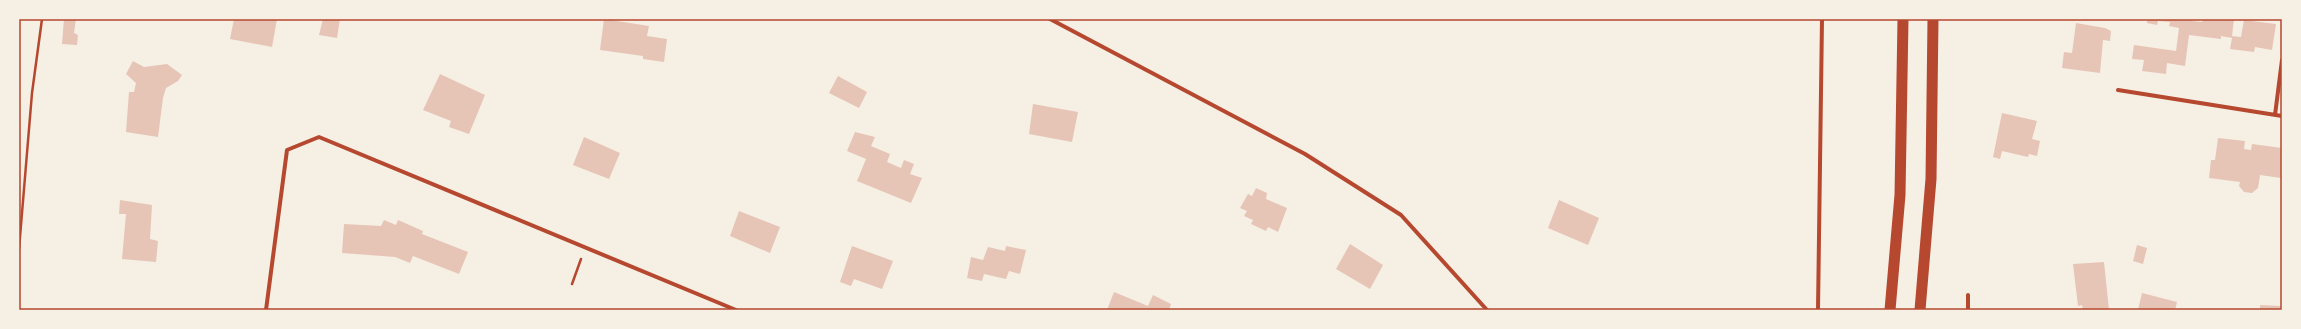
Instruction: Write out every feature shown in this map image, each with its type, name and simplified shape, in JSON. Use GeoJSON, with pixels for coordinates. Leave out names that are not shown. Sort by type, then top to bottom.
{"type":"FeatureCollection","features":[{"type":"Feature","properties":{"kind":"highway"},"geometry":{"type":"LineString","coordinates":[[1890,310],[1900,196],[1903,19]]}},
{"type":"Feature","properties":{"kind":"highway"},"geometry":{"type":"LineString","coordinates":[[1920,310],[1931,179],[1933,19]]}},
{"type":"Feature","properties":{"kind":"street"},"geometry":{"type":"LineString","coordinates":[[1050,19],[1305,154],[1401,215],[1487,310]]}},
{"type":"Feature","properties":{"kind":"street"},"geometry":{"type":"LineString","coordinates":[[1818,310],[1822,19]]}},
{"type":"Feature","properties":{"kind":"street"},"geometry":{"type":"LineString","coordinates":[[2275,115],[2282,60]]}},
{"type":"Feature","properties":{"kind":"street"},"geometry":{"type":"LineString","coordinates":[[2118,90],[2282,116]]}},
{"type":"Feature","properties":{"kind":"street"},"geometry":{"type":"LineString","coordinates":[[266,310],[287,150],[319,137],[736,310]]}},
{"type":"Feature","properties":{"kind":"street"},"geometry":{"type":"LineString","coordinates":[[1968,295],[1968,310]]}},
{"type":"Feature","properties":{"kind":"path"},"geometry":{"type":"LineString","coordinates":[[19,249],[32,93],[42,19]]}},
{"type":"Feature","properties":{"kind":"path"},"geometry":{"type":"LineString","coordinates":[[572,284],[585,247]]}},
{"type":"Feature","properties":{"kind":"building"},"geometry":{"type":"Polygon","coordinates":[[[64,19],[76,19],[74,33],[78,35],[77,45],[62,44],[64,19]]]}},
{"type":"Feature","properties":{"kind":"building"},"geometry":{"type":"Polygon","coordinates":[[[234,19],[277,19],[272,47],[230,39],[234,19]]]}},
{"type":"Feature","properties":{"kind":"building"},"geometry":{"type":"Polygon","coordinates":[[[323,19],[340,19],[337,38],[319,35],[323,19]]]}},
{"type":"Feature","properties":{"kind":"building"},"geometry":{"type":"Polygon","coordinates":[[[604,19],[649,26],[647,36],[667,39],[664,62],[643,59],[643,56],[600,50],[604,19]]]}},
{"type":"Feature","properties":{"kind":"building"},"geometry":{"type":"Polygon","coordinates":[[[2147,19],[2192,19],[2192,21],[2202,22],[2203,19],[2234,19],[2232,36],[2241,37],[2244,20],[2276,24],[2272,50],[2255,47],[2254,52],[2230,49],[2232,38],[2221,36],[2221,39],[2189,35],[2185,66],[2167,63],[2166,74],[2142,71],[2144,60],[2132,59],[2134,45],[2176,51],[2179,28],[2169,26],[2170,22],[2158,21],[2157,25],[2147,23],[2147,19]]]}},
{"type":"Feature","properties":{"kind":"building"},"geometry":{"type":"Polygon","coordinates":[[[2076,23],[2105,28],[2111,31],[2110,41],[2103,40],[2100,73],[2062,68],[2064,52],[2072,53],[2076,23]]]}},
{"type":"Feature","properties":{"kind":"building"},"geometry":{"type":"Polygon","coordinates":[[[133,61],[144,67],[167,64],[182,75],[178,81],[166,88],[163,98],[158,137],[126,132],[129,92],[134,92],[136,83],[126,74],[133,61]]]}},
{"type":"Feature","properties":{"kind":"building"},"geometry":{"type":"Polygon","coordinates":[[[440,74],[485,95],[469,134],[449,127],[451,121],[423,110],[440,74]]]}},
{"type":"Feature","properties":{"kind":"building"},"geometry":{"type":"Polygon","coordinates":[[[838,76],[867,92],[859,108],[829,93],[838,76]]]}},
{"type":"Feature","properties":{"kind":"building"},"geometry":{"type":"Polygon","coordinates":[[[1033,104],[1078,112],[1072,142],[1029,134],[1033,104]]]}},
{"type":"Feature","properties":{"kind":"building"},"geometry":{"type":"Polygon","coordinates":[[[2002,113],[2037,121],[2032,139],[2040,141],[2037,156],[2029,154],[2028,157],[2002,151],[2000,159],[1993,157],[2002,113]]]}},
{"type":"Feature","properties":{"kind":"building"},"geometry":{"type":"Polygon","coordinates":[[[855,132],[875,137],[871,146],[890,154],[887,162],[901,168],[904,160],[914,164],[910,174],[922,178],[911,203],[857,181],[866,159],[847,151],[855,132]]]}},
{"type":"Feature","properties":{"kind":"building"},"geometry":{"type":"Polygon","coordinates":[[[584,137],[620,153],[609,179],[573,165],[584,137]]]}},
{"type":"Feature","properties":{"kind":"building"},"geometry":{"type":"Polygon","coordinates":[[[2218,138],[2245,141],[2244,149],[2251,150],[2252,144],[2282,148],[2281,178],[2260,175],[2258,188],[2252,193],[2244,192],[2239,186],[2240,182],[2209,178],[2211,160],[2215,160],[2218,138]]]}},
{"type":"Feature","properties":{"kind":"building"},"geometry":{"type":"Polygon","coordinates":[[[1256,188],[1267,193],[1266,199],[1287,208],[1278,232],[1268,227],[1266,231],[1251,224],[1253,220],[1244,216],[1247,211],[1240,208],[1248,194],[1252,196],[1256,188]]]}},
{"type":"Feature","properties":{"kind":"building"},"geometry":{"type":"Polygon","coordinates":[[[120,200],[152,205],[150,239],[158,241],[156,262],[122,259],[126,214],[119,214],[120,200]]]}},
{"type":"Feature","properties":{"kind":"building"},"geometry":{"type":"Polygon","coordinates":[[[1559,200],[1599,218],[1588,245],[1548,228],[1559,200]]]}},
{"type":"Feature","properties":{"kind":"building"},"geometry":{"type":"Polygon","coordinates":[[[739,211],[780,227],[770,253],[730,236],[739,211]]]}},
{"type":"Feature","properties":{"kind":"building"},"geometry":{"type":"Polygon","coordinates":[[[384,220],[396,225],[398,220],[423,231],[422,234],[468,252],[459,274],[413,256],[410,263],[395,257],[342,253],[344,224],[381,226],[384,220]]]}},
{"type":"Feature","properties":{"kind":"building"},"geometry":{"type":"Polygon","coordinates":[[[1350,244],[1383,265],[1370,289],[1336,269],[1350,244]]]}},
{"type":"Feature","properties":{"kind":"building"},"geometry":{"type":"Polygon","coordinates":[[[2137,245],[2147,248],[2143,264],[2133,261],[2137,245]]]}},
{"type":"Feature","properties":{"kind":"building"},"geometry":{"type":"Polygon","coordinates":[[[852,246],[893,261],[882,289],[854,279],[851,286],[840,282],[852,246]]]}},
{"type":"Feature","properties":{"kind":"building"},"geometry":{"type":"Polygon","coordinates":[[[1006,246],[1026,250],[1020,274],[1009,271],[1006,279],[984,274],[982,281],[967,278],[971,257],[983,260],[988,247],[1005,251],[1006,246]]]}},
{"type":"Feature","properties":{"kind":"building"},"geometry":{"type":"Polygon","coordinates":[[[2104,262],[2109,310],[2083,310],[2082,305],[2078,306],[2073,264],[2104,262]]]}},
{"type":"Feature","properties":{"kind":"building"},"geometry":{"type":"Polygon","coordinates":[[[1114,292],[1148,306],[1153,295],[1171,304],[1169,310],[1107,310],[1114,292]]]}},
{"type":"Feature","properties":{"kind":"building"},"geometry":{"type":"Polygon","coordinates":[[[2142,293],[2177,302],[2175,310],[2138,310],[2142,293]]]}},
{"type":"Feature","properties":{"kind":"building"},"geometry":{"type":"Polygon","coordinates":[[[2260,305],[2282,306],[2282,310],[2260,310],[2260,305]]]}}]}
